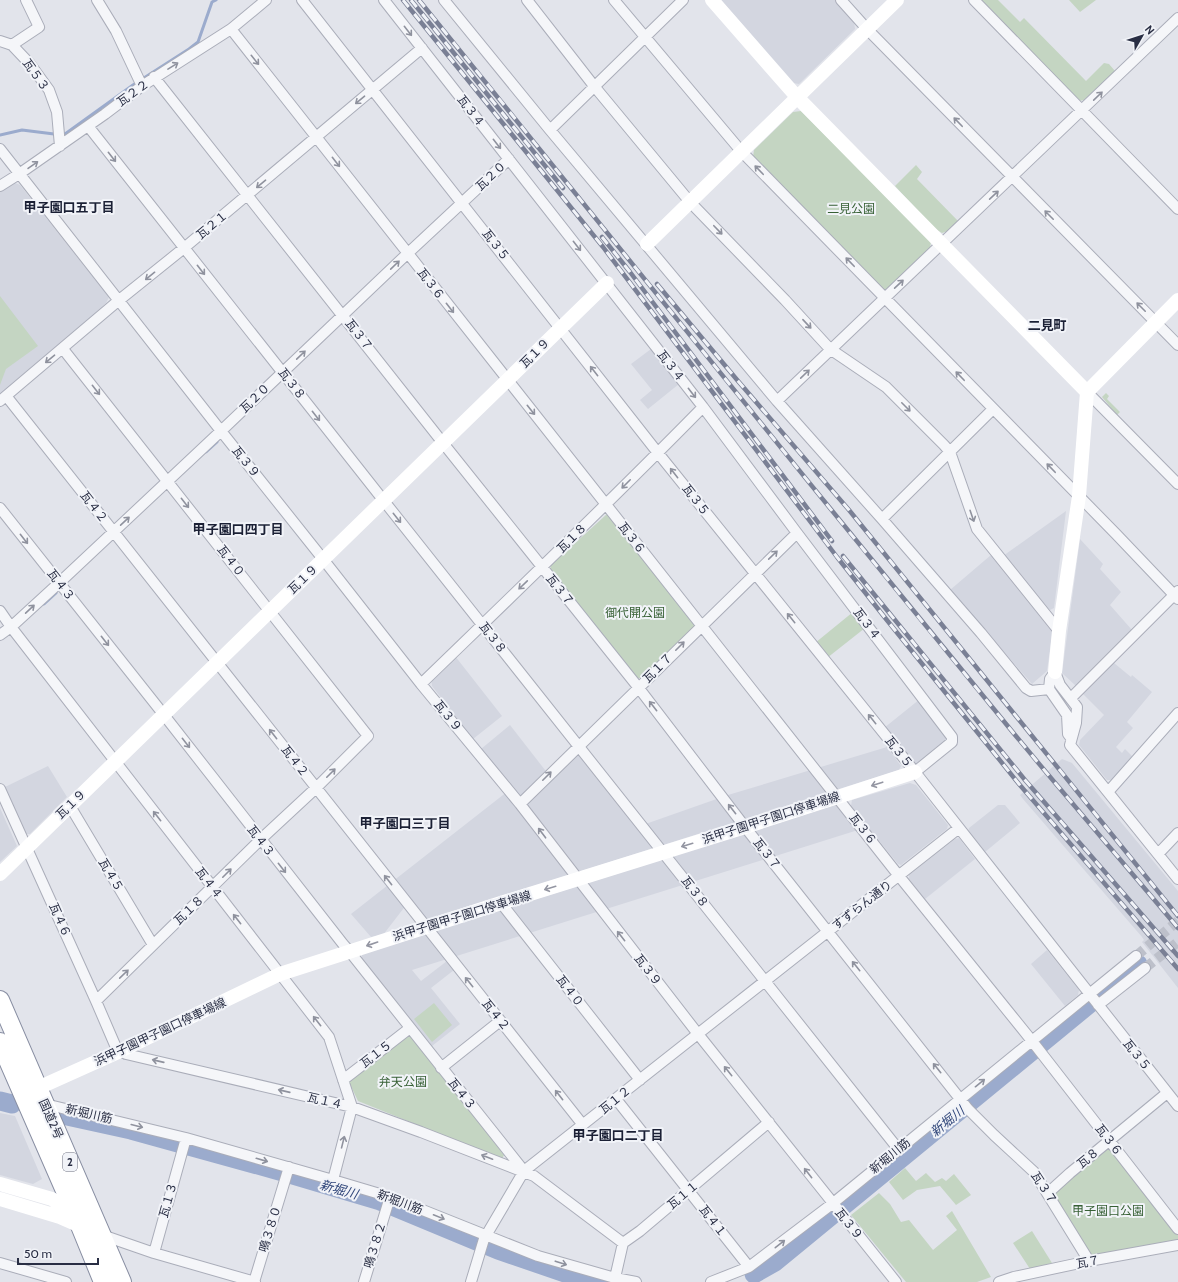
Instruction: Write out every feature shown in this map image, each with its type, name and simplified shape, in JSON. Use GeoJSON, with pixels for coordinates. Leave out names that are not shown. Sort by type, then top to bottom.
{"type":"FeatureCollection","features":[{"type":"Feature","properties":{"kind":"highway","name":"国道2号"},"geometry":{"type":"LineString","coordinates":[[0,1000],[78,1221],[103,1282]]}},
{"type":"Feature","properties":{"kind":"highway","name":"国道2号"},"geometry":{"type":"LineString","coordinates":[[0,1042],[35,1096],[102,1235],[122,1282]]}},
{"type":"Feature","properties":{"kind":"street"},"geometry":{"type":"LineString","coordinates":[[12,45],[39,27],[26,0]]}},
{"type":"Feature","properties":{"kind":"street"},"geometry":{"type":"LineString","coordinates":[[97,0],[116,31],[140,82]]}},
{"type":"Feature","properties":{"kind":"street","name":"瓦２２"},"geometry":{"type":"LineString","coordinates":[[0,186],[88,126],[140,82],[154,78],[231,29],[266,0]]}},
{"type":"Feature","properties":{"kind":"street","name":"瓦３５"},"geometry":{"type":"LineString","coordinates":[[302,0],[658,453],[959,828],[1178,1106]]}},
{"type":"Feature","properties":{"kind":"street","name":"瓦３４"},"geometry":{"type":"LineString","coordinates":[[384,0],[703,407],[952,737],[952,742],[914,772]]}},
{"type":"Feature","properties":{"kind":"street"},"geometry":{"type":"LineString","coordinates":[[444,0],[550,130],[777,401],[981,633],[1026,688],[1032,691],[1051,680]]}},
{"type":"Feature","properties":{"kind":"street"},"geometry":{"type":"LineString","coordinates":[[527,0],[594,86],[690,202],[785,300],[830,349],[886,387],[950,452],[977,529],[1059,631]]}},
{"type":"Feature","properties":{"kind":"street"},"geometry":{"type":"LineString","coordinates":[[614,0],[741,151],[1177,595],[1071,698]]}},
{"type":"Feature","properties":{"kind":"street"},"geometry":{"type":"LineString","coordinates":[[550,130],[683,0]]}},
{"type":"Feature","properties":{"kind":"street"},"geometry":{"type":"LineString","coordinates":[[712,0],[798,97],[1178,484]]}},
{"type":"Feature","properties":{"kind":"street"},"geometry":{"type":"LineString","coordinates":[[841,0],[867,29],[1178,345]]}},
{"type":"Feature","properties":{"kind":"street"},"geometry":{"type":"LineString","coordinates":[[647,244],[897,0]]}},
{"type":"Feature","properties":{"kind":"street"},"geometry":{"type":"LineString","coordinates":[[974,0],[1178,209]]}},
{"type":"Feature","properties":{"kind":"street"},"geometry":{"type":"LineString","coordinates":[[777,401],[1178,18]]}},
{"type":"Feature","properties":{"kind":"street","name":"瓦３６"},"geometry":{"type":"LineString","coordinates":[[231,29],[605,505],[838,797],[1178,1229]]}},
{"type":"Feature","properties":{"kind":"street","name":"瓦５３"},"geometry":{"type":"LineString","coordinates":[[0,41],[12,45],[30,64],[49,90],[57,112],[60,146]]}},
{"type":"Feature","properties":{"kind":"street","name":"瓦２１"},"geometry":{"type":"LineString","coordinates":[[3,399],[118,301],[247,196],[422,48]]}},
{"type":"Feature","properties":{"kind":"street","name":"瓦３７"},"geometry":{"type":"LineString","coordinates":[[154,78],[638,688],[745,827],[964,1103],[994,1135],[1034,1172],[1089,1261]]}},
{"type":"Feature","properties":{"kind":"street","name":"瓦３８"},"geometry":{"type":"LineString","coordinates":[[88,126],[282,373],[664,852],[899,1150]]}},
{"type":"Feature","properties":{"kind":"street","name":"瓦３９"},"geometry":{"type":"LineString","coordinates":[[0,149],[118,301],[421,684],[520,804],[698,1034],[896,1282]]}},
{"type":"Feature","properties":{"kind":"street","name":"瓦２０"},"geometry":{"type":"LineString","coordinates":[[0,635],[11,627],[168,481],[509,159]]}},
{"type":"Feature","properties":{"kind":"street","name":"瓦１９"},"geometry":{"type":"LineString","coordinates":[[0,874],[607,283]]}},
{"type":"Feature","properties":{"kind":"street"},"geometry":{"type":"LineString","coordinates":[[1071,739],[1068,734],[1067,716],[1051,680],[1079,496],[1087,392],[1178,300]]}},
{"type":"Feature","properties":{"kind":"street","name":"瓦４０"},"geometry":{"type":"LineString","coordinates":[[63,349],[368,736]]}},
{"type":"Feature","properties":{"kind":"street","name":"瓦４２"},"geometry":{"type":"LineString","coordinates":[[3,399],[113,532],[583,1125]]}},
{"type":"Feature","properties":{"kind":"street","name":"瓦１８"},"geometry":{"type":"LineString","coordinates":[[421,684],[542,568],[703,407]]}},
{"type":"Feature","properties":{"kind":"street"},"geometry":{"type":"LineString","coordinates":[[882,519],[994,409]]}},
{"type":"Feature","properties":{"kind":"street","name":"瓦４３"},"geometry":{"type":"LineString","coordinates":[[0,508],[164,715],[260,840],[524,1171]]}},
{"type":"Feature","properties":{"kind":"street","name":"瓦１７"},"geometry":{"type":"LineString","coordinates":[[520,804],[701,625],[797,533]]}},
{"type":"Feature","properties":{"kind":"street","name":"瓦４４"},"geometry":{"type":"LineString","coordinates":[[0,611],[212,888],[329,1036],[352,1107]]}},
{"type":"Feature","properties":{"kind":"street"},"geometry":{"type":"LineString","coordinates":[[1051,680],[1060,685],[1077,706],[1076,724],[1070,745],[1178,879]]}},
{"type":"Feature","properties":{"kind":"street"},"geometry":{"type":"LineString","coordinates":[[1108,792],[1178,713]]}},
{"type":"Feature","properties":{"kind":"street","name":"瓦１８"},"geometry":{"type":"LineString","coordinates":[[96,1001],[368,736]]}},
{"type":"Feature","properties":{"kind":"street","name":"浜甲子園甲子園口停車場線"},"geometry":{"type":"LineString","coordinates":[[35,1096],[119,1051],[280,974],[914,772]]}},
{"type":"Feature","properties":{"kind":"street","name":"瓦４６"},"geometry":{"type":"LineString","coordinates":[[0,790],[119,1051]]}},
{"type":"Feature","properties":{"kind":"street","name":"瓦４５"},"geometry":{"type":"LineString","coordinates":[[70,806],[153,945]]}},
{"type":"Feature","properties":{"kind":"street","name":"すずらん通り"},"geometry":{"type":"LineString","coordinates":[[766,981],[959,828]]}},
{"type":"Feature","properties":{"kind":"street"},"geometry":{"type":"LineString","coordinates":[[1158,854],[1178,833]]}},
{"type":"Feature","properties":{"kind":"street","name":"瓦４０"},"geometry":{"type":"LineString","coordinates":[[501,903],[640,1080]]}},
{"type":"Feature","properties":{"kind":"street","name":"新堀川筋"},"geometry":{"type":"LineString","coordinates":[[711,1282],[750,1267],[836,1208],[899,1150],[964,1103],[1094,1000],[1136,956]]}},
{"type":"Feature","properties":{"kind":"street"},"geometry":{"type":"LineString","coordinates":[[1094,1000],[1145,968]]}},
{"type":"Feature","properties":{"kind":"street","name":"瓦１２"},"geometry":{"type":"LineString","coordinates":[[472,1282],[484,1240],[524,1171],[766,981]]}},
{"type":"Feature","properties":{"kind":"street"},"geometry":{"type":"LineString","coordinates":[[441,1068],[500,1021]]}},
{"type":"Feature","properties":{"kind":"street","name":"瓦１５"},"geometry":{"type":"LineString","coordinates":[[343,1080],[410,1028]]}},
{"type":"Feature","properties":{"kind":"street","name":"瓦１４"},"geometry":{"type":"LineString","coordinates":[[119,1051],[126,1054],[352,1107],[524,1171]]}},
{"type":"Feature","properties":{"kind":"street","name":"瓦８"},"geometry":{"type":"LineString","coordinates":[[1048,1194],[1109,1140],[1167,1092]]}},
{"type":"Feature","properties":{"kind":"street","name":"新堀川筋"},"geometry":{"type":"LineString","coordinates":[[35,1096],[185,1142],[288,1171],[334,1180],[388,1202],[452,1222],[484,1240],[615,1278],[636,1282]]}},
{"type":"Feature","properties":{"kind":"street","name":"瓦４１"},"geometry":{"type":"LineString","coordinates":[[616,1099],[750,1267]]}},
{"type":"Feature","properties":{"kind":"street"},"geometry":{"type":"LineString","coordinates":[[334,1180],[352,1107]]}},
{"type":"Feature","properties":{"kind":"street","name":"瓦１１"},"geometry":{"type":"LineString","coordinates":[[623,1243],[640,1231],[769,1122]]}},
{"type":"Feature","properties":{"kind":"street","name":"瓦１３"},"geometry":{"type":"LineString","coordinates":[[154,1253],[185,1142]]}},
{"type":"Feature","properties":{"kind":"street","name":"鳴３８０"},"geometry":{"type":"LineString","coordinates":[[255,1282],[288,1171]]}},
{"type":"Feature","properties":{"kind":"street"},"geometry":{"type":"LineString","coordinates":[[524,1171],[534,1176],[623,1243],[615,1278]]}},
{"type":"Feature","properties":{"kind":"street"},"geometry":{"type":"LineString","coordinates":[[0,1184],[52,1199],[78,1221],[102,1235],[154,1253],[255,1282]]}},
{"type":"Feature","properties":{"kind":"street"},"geometry":{"type":"LineString","coordinates":[[0,1199],[78,1221]]}},
{"type":"Feature","properties":{"kind":"street","name":"鳴３８２"},"geometry":{"type":"LineString","coordinates":[[364,1282],[388,1202]]}},
{"type":"Feature","properties":{"kind":"street","name":"瓦７"},"geometry":{"type":"LineString","coordinates":[[999,1282],[1015,1280],[1089,1261],[1178,1245]]}},
{"type":"Feature","properties":{"kind":"street"},"geometry":{"type":"LineString","coordinates":[[0,1263],[66,1282]]}},
{"type":"Feature","properties":{"kind":"street"},"geometry":{"type":"LineString","coordinates":[[733,1282],[750,1267]]}},
{"type":"Feature","properties":{"kind":"shaded area"},"geometry":{"type":"Polygon","coordinates":[[[721,0],[835,0],[854,22],[855,29],[799,84],[793,83],[721,0]]]}},
{"type":"Feature","properties":{"kind":"shaded area"},"geometry":{"type":"Polygon","coordinates":[[[15,183],[20,185],[109,297],[106,303],[57,348],[0,396],[0,192],[15,183]]]}},
{"type":"Feature","properties":{"kind":"shaded area"},"geometry":{"type":"Polygon","coordinates":[[[651,349],[679,384],[648,409],[640,400],[652,390],[631,364],[651,349]]]}},
{"type":"Feature","properties":{"kind":"shaded area"},"geometry":{"type":"Polygon","coordinates":[[[1066,511],[1054,608],[1050,610],[1003,556],[1066,511]]]}},
{"type":"Feature","properties":{"kind":"shaded area"},"geometry":{"type":"Polygon","coordinates":[[[1080,539],[1103,564],[1100,569],[1121,592],[1110,605],[1132,630],[1076,686],[1062,673],[1080,539]]]}},
{"type":"Feature","properties":{"kind":"shaded area"},"geometry":{"type":"Polygon","coordinates":[[[991,555],[1053,628],[1047,671],[1032,684],[950,590],[991,555]]]}},
{"type":"Feature","properties":{"kind":"shaded area"},"geometry":{"type":"Polygon","coordinates":[[[455,656],[502,716],[473,739],[432,686],[431,677],[455,656]]]}},
{"type":"Feature","properties":{"kind":"shaded area"},"geometry":{"type":"Polygon","coordinates":[[[1114,663],[1131,677],[1132,675],[1152,692],[1127,722],[1133,728],[1116,747],[1122,753],[1125,749],[1133,757],[1112,780],[1107,780],[1079,745],[1080,740],[1104,715],[1082,693],[1114,663]]]}},
{"type":"Feature","properties":{"kind":"shaded area"},"geometry":{"type":"Polygon","coordinates":[[[920,699],[948,735],[947,739],[917,763],[911,763],[884,728],[920,699]]]}},
{"type":"Feature","properties":{"kind":"shaded area"},"geometry":{"type":"Polygon","coordinates":[[[510,725],[552,779],[576,754],[580,755],[637,827],[728,795],[887,747],[901,766],[899,770],[427,920],[410,900],[383,935],[371,937],[351,914],[512,788],[481,749],[510,725]]]}},
{"type":"Feature","properties":{"kind":"shaded area"},"geometry":{"type":"Polygon","coordinates":[[[1062,759],[1072,763],[1178,891],[1178,988],[1142,942],[1144,940],[1142,937],[1020,795],[1062,759]]]}},
{"type":"Feature","properties":{"kind":"shaded area"},"geometry":{"type":"Polygon","coordinates":[[[48,766],[67,797],[30,834],[25,834],[5,787],[48,766]]]}},
{"type":"Feature","properties":{"kind":"shaded area"},"geometry":{"type":"Polygon","coordinates":[[[910,783],[916,785],[948,825],[947,829],[901,865],[898,864],[851,806],[852,800],[910,783]]]}},
{"type":"Feature","properties":{"kind":"shaded area"},"geometry":{"type":"Polygon","coordinates":[[[838,804],[858,830],[412,970],[421,981],[447,961],[454,970],[431,988],[460,1024],[432,1046],[362,960],[362,954],[838,804]]]}},
{"type":"Feature","properties":{"kind":"shaded area"},"geometry":{"type":"Polygon","coordinates":[[[998,805],[1005,805],[1020,823],[985,852],[968,832],[969,828],[998,805]]]}},
{"type":"Feature","properties":{"kind":"shaded area"},"geometry":{"type":"Polygon","coordinates":[[[0,808],[17,846],[0,862],[0,808]]]}},
{"type":"Feature","properties":{"kind":"shaded area"},"geometry":{"type":"Polygon","coordinates":[[[959,838],[975,859],[925,899],[909,879],[909,875],[955,839],[959,838]]]}},
{"type":"Feature","properties":{"kind":"shaded area"},"geometry":{"type":"Polygon","coordinates":[[[1047,950],[1079,990],[1078,995],[1065,1006],[1031,964],[1047,950]]]}},
{"type":"Feature","properties":{"kind":"shaded area"},"geometry":{"type":"Polygon","coordinates":[[[0,1113],[15,1116],[42,1179],[33,1184],[0,1175],[0,1113]]]}},
{"type":"Feature","properties":{"kind":"green space"},"geometry":{"type":"Polygon","coordinates":[[[979,0],[998,0],[1020,22],[1024,18],[1086,81],[1104,63],[1109,64],[1115,71],[1084,100],[1079,101],[979,0]]]}},
{"type":"Feature","properties":{"kind":"green space"},"geometry":{"type":"Polygon","coordinates":[[[1069,0],[1096,0],[1080,12],[1069,0]]]}},
{"type":"Feature","properties":{"kind":"green space","name":"二見公園"},"geometry":{"type":"Polygon","coordinates":[[[801,111],[931,242],[930,248],[888,289],[882,289],[753,157],[754,150],[793,112],[801,111]]]}},
{"type":"Feature","properties":{"kind":"green space"},"geometry":{"type":"Polygon","coordinates":[[[916,165],[922,172],[917,179],[958,221],[948,231],[942,233],[934,228],[895,186],[916,165]]]}},
{"type":"Feature","properties":{"kind":"green space"},"geometry":{"type":"Polygon","coordinates":[[[0,296],[38,346],[6,369],[0,385],[0,296]]]}},
{"type":"Feature","properties":{"kind":"green space"},"geometry":{"type":"Polygon","coordinates":[[[1106,393],[1109,396],[1107,399],[1120,412],[1117,415],[1102,397],[1106,393]]]}},
{"type":"Feature","properties":{"kind":"green space","name":"御代開公園"},"geometry":{"type":"Polygon","coordinates":[[[607,514],[696,626],[641,678],[636,678],[550,570],[551,565],[607,514]]]}},
{"type":"Feature","properties":{"kind":"green space"},"geometry":{"type":"Polygon","coordinates":[[[853,612],[865,628],[827,658],[815,643],[853,612]]]}},
{"type":"Feature","properties":{"kind":"green space"},"geometry":{"type":"Polygon","coordinates":[[[434,1003],[452,1025],[432,1042],[414,1019],[434,1003]]]}},
{"type":"Feature","properties":{"kind":"green space","name":"弁天公園"},"geometry":{"type":"Polygon","coordinates":[[[409,1032],[504,1155],[502,1159],[358,1101],[348,1080],[409,1032]]]}},
{"type":"Feature","properties":{"kind":"green space","name":"甲子園口公園"},"geometry":{"type":"Polygon","coordinates":[[[1105,1149],[1111,1150],[1178,1235],[1178,1241],[1089,1258],[1055,1197],[1056,1191],[1105,1149]]]}},
{"type":"Feature","properties":{"kind":"green space"},"geometry":{"type":"Polygon","coordinates":[[[905,1168],[916,1181],[926,1173],[935,1182],[942,1178],[946,1181],[954,1174],[971,1195],[956,1205],[940,1186],[917,1190],[903,1200],[889,1182],[905,1168]]]}},
{"type":"Feature","properties":{"kind":"green space"},"geometry":{"type":"Polygon","coordinates":[[[879,1193],[890,1204],[901,1222],[909,1220],[933,1250],[957,1230],[946,1216],[952,1211],[991,1277],[977,1282],[906,1282],[851,1215],[879,1193]]]}},
{"type":"Feature","properties":{"kind":"green space"},"geometry":{"type":"Polygon","coordinates":[[[1032,1231],[1052,1263],[1030,1269],[1013,1243],[1032,1231]]]}},
{"type":"Feature","properties":{"kind":"waterway"},"geometry":{"type":"LineString","coordinates":[[0,135],[22,130],[65,134],[133,85],[198,42],[212,2],[216,0]]}},
{"type":"Feature","properties":{"kind":"waterway"},"geometry":{"type":"LineString","coordinates":[[206,452],[217,442]]}},
{"type":"Feature","properties":{"kind":"waterway"},"geometry":{"type":"LineString","coordinates":[[44,604],[56,593]]}},
{"type":"Feature","properties":{"kind":"waterway","name":"新堀川"},"geometry":{"type":"LineString","coordinates":[[754,1274],[775,1262],[1138,964]]}},
{"type":"Feature","properties":{"kind":"waterway","name":"新堀川"},"geometry":{"type":"LineString","coordinates":[[0,1101],[12,1104]]}},
{"type":"Feature","properties":{"kind":"waterway","name":"新堀川"},"geometry":{"type":"LineString","coordinates":[[67,1116],[131,1130],[283,1172],[380,1201],[498,1250],[565,1273],[606,1282]]}},
{"type":"Feature","properties":{"kind":"tunnel"},"geometry":{"type":"LineString","coordinates":[[1136,956],[1178,921]]}},
{"type":"Feature","properties":{"kind":"tunnel"},"geometry":{"type":"LineString","coordinates":[[1145,968],[1178,942]]}},
{"type":"Feature","properties":{"kind":"railway"},"geometry":{"type":"LineString","coordinates":[[403,0],[603,247],[837,557],[886,619],[1019,784],[1178,969]]}},
{"type":"Feature","properties":{"kind":"railway"},"geometry":{"type":"LineString","coordinates":[[411,0],[563,188]]}},
{"type":"Feature","properties":{"kind":"railway"},"geometry":{"type":"LineString","coordinates":[[419,0],[788,457],[1032,755],[1178,928]]}},
{"type":"Feature","properties":{"kind":"railway"},"geometry":{"type":"LineString","coordinates":[[602,237],[630,272],[832,541]]}},
{"type":"Feature","properties":{"kind":"railway"},"geometry":{"type":"LineString","coordinates":[[657,284],[849,510],[1178,916]]}},
{"type":"Feature","properties":{"kind":"railway"},"geometry":{"type":"LineString","coordinates":[[843,556],[1025,780],[1178,956]]}},
{"type":"Feature","properties":{"kind":"district","name":"甲子園口五丁目"},"geometry":{"type":"Point","coordinates":[69,207]}},
{"type":"Feature","properties":{"kind":"district","name":"二見町"},"geometry":{"type":"Point","coordinates":[1047,325]}},
{"type":"Feature","properties":{"kind":"district","name":"甲子園口四丁目"},"geometry":{"type":"Point","coordinates":[238,529]}},
{"type":"Feature","properties":{"kind":"district","name":"甲子園口三丁目"},"geometry":{"type":"Point","coordinates":[405,823]}},
{"type":"Feature","properties":{"kind":"district","name":"甲子園口二丁目"},"geometry":{"type":"Point","coordinates":[618,1135]}}]}
